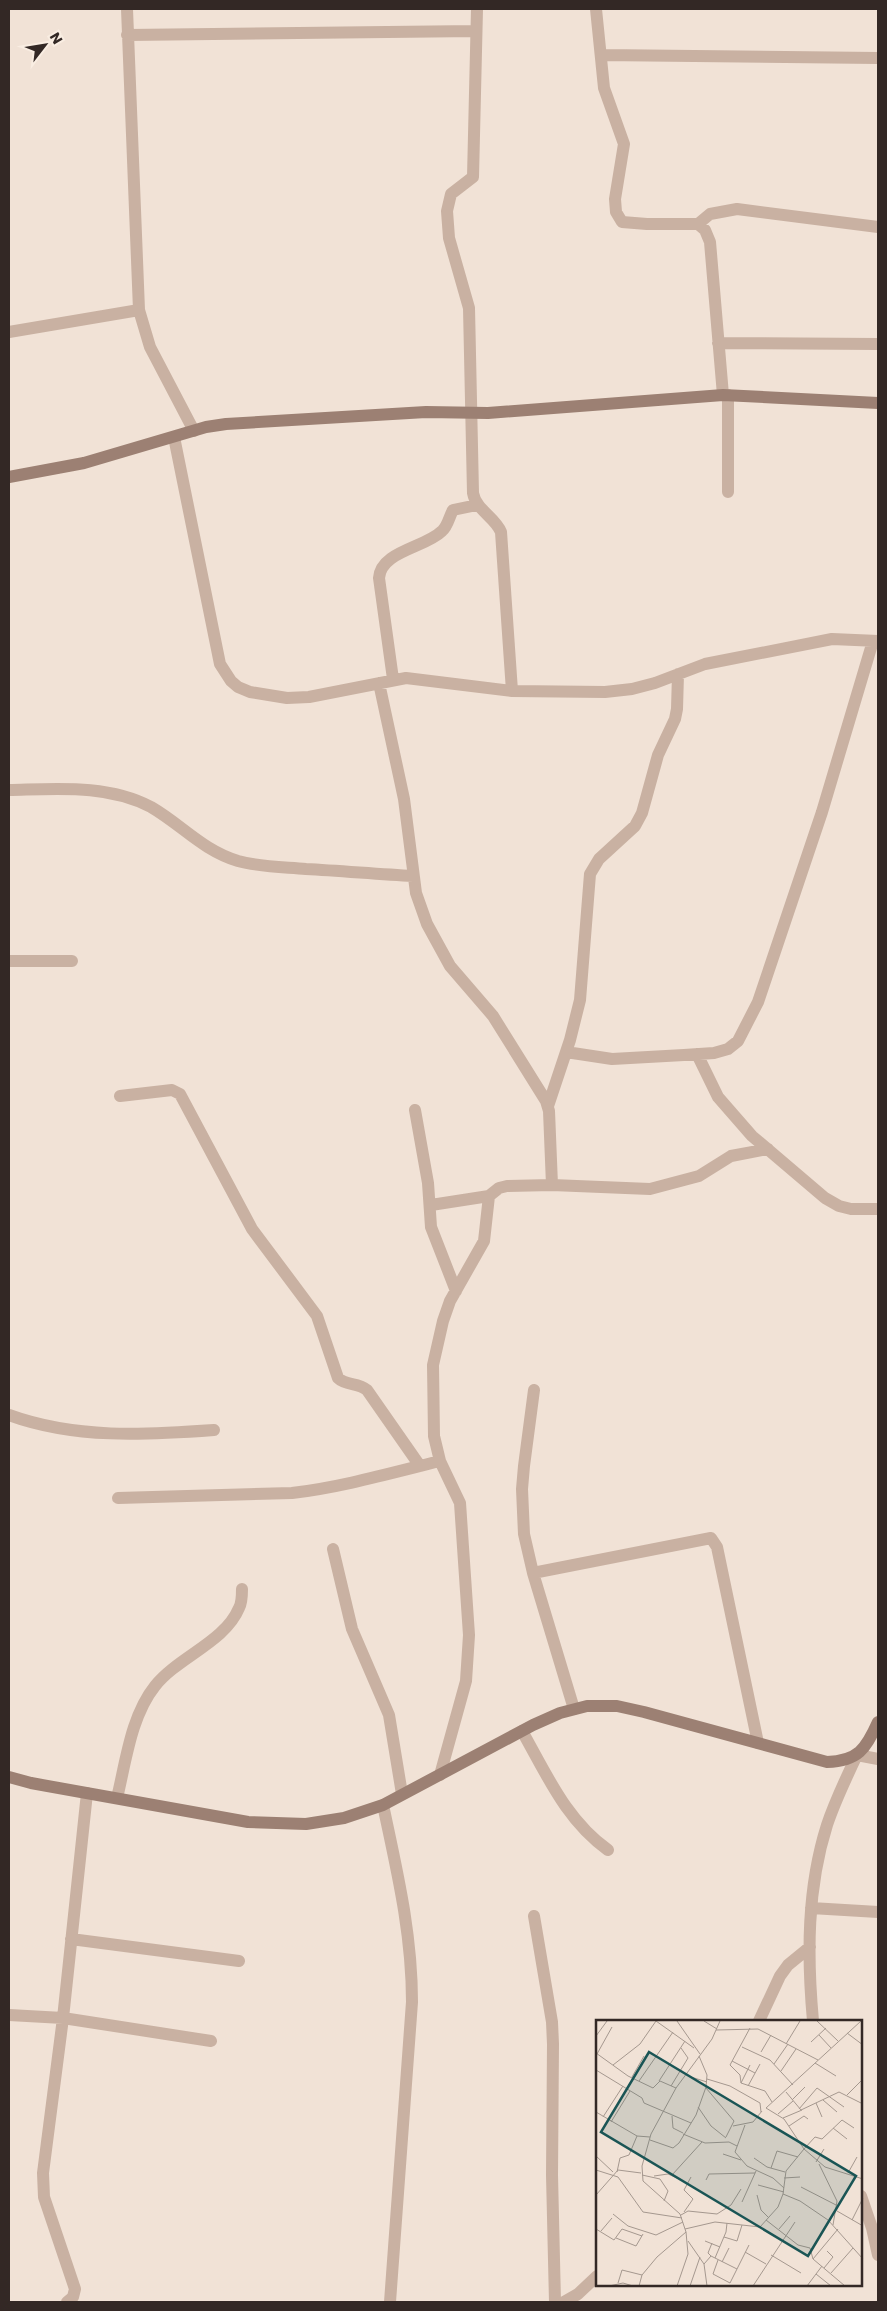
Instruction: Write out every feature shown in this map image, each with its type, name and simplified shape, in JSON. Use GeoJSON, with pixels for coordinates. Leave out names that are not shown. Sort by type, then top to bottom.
{"type":"FeatureCollection","features":[{"type":"Feature","properties":{"kind":"street"},"geometry":{"type":"LineString","coordinates":[[127,9],[139,310],[150,347],[194,431]]}},
{"type":"Feature","properties":{"kind":"street"},"geometry":{"type":"LineString","coordinates":[[477,9],[473,177],[451,194],[447,211],[449,238],[469,308],[473,494],[477,505],[496,522],[502,532],[512,691]]}},
{"type":"Feature","properties":{"kind":"street"},"geometry":{"type":"LineString","coordinates":[[596,9],[608,102],[621,130],[624,144],[615,200],[616,212],[622,222],[698,224],[706,230],[710,242],[718,343],[726,395],[728,492]]}},
{"type":"Feature","properties":{"kind":"street"},"geometry":{"type":"LineString","coordinates":[[127,35],[476,32]]}},
{"type":"Feature","properties":{"kind":"street"},"geometry":{"type":"LineString","coordinates":[[601,54],[878,58]]}},
{"type":"Feature","properties":{"kind":"street"},"geometry":{"type":"LineString","coordinates":[[698,224],[710,214],[737,210],[878,227]]}},
{"type":"Feature","properties":{"kind":"street"},"geometry":{"type":"LineString","coordinates":[[9,332],[139,310]]}},
{"type":"Feature","properties":{"kind":"street"},"geometry":{"type":"LineString","coordinates":[[718,343],[878,344]]}},
{"type":"Feature","properties":{"kind":"street"},"geometry":{"type":"LineString","coordinates":[[9,477],[84,463],[194,431],[226,424],[426,412],[470,414],[726,395],[878,403]]}},
{"type":"Feature","properties":{"kind":"street"},"geometry":{"type":"LineString","coordinates":[[174,437],[220,664],[231,681],[250,692],[287,698],[308,696],[393,679],[413,679],[512,691],[605,692],[632,689],[705,664],[832,639],[876,641],[822,812],[758,1002],[738,1041],[728,1049],[697,1054],[612,1059],[566,1052]]}},
{"type":"Feature","properties":{"kind":"street"},"geometry":{"type":"LineString","coordinates":[[393,679],[379,570],[387,561],[442,532],[453,510],[477,505]]}},
{"type":"Feature","properties":{"kind":"street"},"geometry":{"type":"LineString","coordinates":[[552,1185],[548,1106],[566,1052],[580,1000],[590,874],[599,859],[635,826],[642,813],[658,755],[675,719],[678,674]]}},
{"type":"Feature","properties":{"kind":"street"},"geometry":{"type":"LineString","coordinates":[[379,683],[404,799],[413,876],[421,908],[441,953],[493,1016],[548,1106]]}},
{"type":"Feature","properties":{"kind":"street"},"geometry":{"type":"LineString","coordinates":[[9,790],[88,790],[132,799],[151,808],[207,848],[239,861],[266,866],[413,876]]}},
{"type":"Feature","properties":{"kind":"street"},"geometry":{"type":"LineString","coordinates":[[9,961],[72,961]]}},
{"type":"Feature","properties":{"kind":"street"},"geometry":{"type":"LineString","coordinates":[[697,1054],[718,1097],[752,1136],[825,1198],[839,1206],[852,1209],[878,1208]]}},
{"type":"Feature","properties":{"kind":"street"},"geometry":{"type":"LineString","coordinates":[[120,1096],[172,1090],[180,1094],[252,1229],[317,1316],[338,1378],[345,1383],[359,1384],[367,1390],[420,1466]]}},
{"type":"Feature","properties":{"kind":"street"},"geometry":{"type":"LineString","coordinates":[[415,1110],[431,1205],[431,1227],[456,1292]]}},
{"type":"Feature","properties":{"kind":"street"},"geometry":{"type":"LineString","coordinates":[[431,1205],[489,1196],[499,1188],[507,1186],[552,1185],[650,1189],[699,1176],[732,1156],[768,1148]]}},
{"type":"Feature","properties":{"kind":"street"},"geometry":{"type":"LineString","coordinates":[[440,1775],[466,1681],[469,1636],[460,1503],[440,1461],[434,1436],[433,1365],[443,1322],[456,1292],[484,1241],[489,1196]]}},
{"type":"Feature","properties":{"kind":"street"},"geometry":{"type":"LineString","coordinates":[[534,1390],[522,1489],[524,1534],[533,1573],[574,1709]]}},
{"type":"Feature","properties":{"kind":"street"},"geometry":{"type":"LineString","coordinates":[[9,1416],[36,1424],[109,1435],[147,1435],[214,1430]]}},
{"type":"Feature","properties":{"kind":"street"},"geometry":{"type":"LineString","coordinates":[[118,1498],[292,1493],[361,1481],[440,1461]]}},
{"type":"Feature","properties":{"kind":"street"},"geometry":{"type":"LineString","coordinates":[[533,1573],[711,1538],[717,1546],[758,1743]]}},
{"type":"Feature","properties":{"kind":"street"},"geometry":{"type":"LineString","coordinates":[[333,1549],[352,1630],[388,1715],[402,1794]]}},
{"type":"Feature","properties":{"kind":"street"},"geometry":{"type":"LineString","coordinates":[[117,1798],[134,1731],[145,1701],[166,1674],[228,1626],[241,1606],[242,1589]]}},
{"type":"Feature","properties":{"kind":"street"},"geometry":{"type":"LineString","coordinates":[[9,1776],[87,1793],[248,1822],[306,1824],[344,1818],[383,1805],[522,1731],[560,1713],[587,1706],[617,1706],[827,1762],[845,1762],[857,1755],[869,1744],[878,1722]]}},
{"type":"Feature","properties":{"kind":"street"},"geometry":{"type":"LineString","coordinates":[[522,1731],[566,1810],[586,1832],[608,1850]]}},
{"type":"Feature","properties":{"kind":"street"},"geometry":{"type":"LineString","coordinates":[[857,1755],[878,1758]]}},
{"type":"Feature","properties":{"kind":"street"},"geometry":{"type":"LineString","coordinates":[[813,2020],[810,1947],[813,1886],[826,1827],[835,1802],[857,1755]]}},
{"type":"Feature","properties":{"kind":"street"},"geometry":{"type":"LineString","coordinates":[[67,2302],[73,2297],[75,2289],[48,2210],[43,2186],[87,1793]]}},
{"type":"Feature","properties":{"kind":"street"},"geometry":{"type":"LineString","coordinates":[[383,1805],[407,1916],[412,1969],[412,2002],[390,2302]]}},
{"type":"Feature","properties":{"kind":"street"},"geometry":{"type":"LineString","coordinates":[[811,1908],[878,1912]]}},
{"type":"Feature","properties":{"kind":"street"},"geometry":{"type":"LineString","coordinates":[[534,1916],[554,2044],[552,2176],[555,2302]]}},
{"type":"Feature","properties":{"kind":"street"},"geometry":{"type":"LineString","coordinates":[[72,1939],[239,1961]]}},
{"type":"Feature","properties":{"kind":"street"},"geometry":{"type":"LineString","coordinates":[[759,2020],[780,1976],[788,1965],[810,1947]]}},
{"type":"Feature","properties":{"kind":"street"},"geometry":{"type":"LineString","coordinates":[[9,2015],[63,2018],[210,2040]]}},
{"type":"Feature","properties":{"kind":"street"},"geometry":{"type":"LineString","coordinates":[[862,2198],[875,2228],[878,2256]]}},
{"type":"Feature","properties":{"kind":"street"},"geometry":{"type":"LineString","coordinates":[[564,2302],[578,2294],[596,2277]]}}]}
